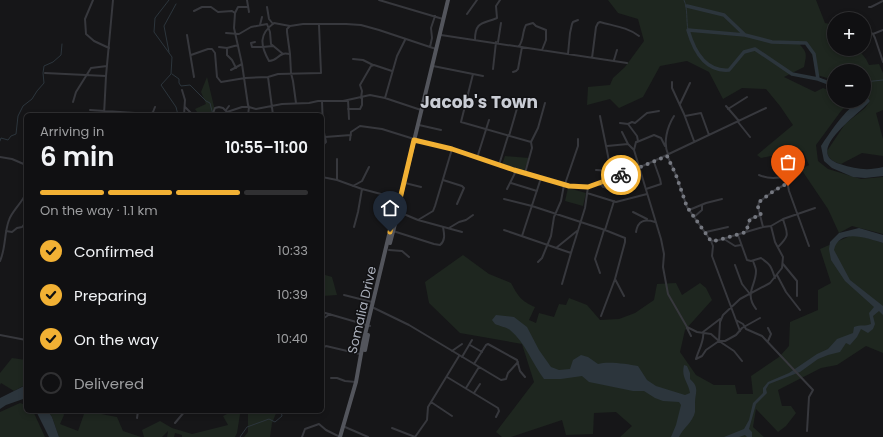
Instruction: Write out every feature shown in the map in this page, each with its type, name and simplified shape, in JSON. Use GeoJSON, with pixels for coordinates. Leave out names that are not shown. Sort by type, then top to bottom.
{"type":"FeatureCollection","features":[{"type":"Feature","properties":{"kind":"main road","name":"Somalia Drive"},"geometry":{"type":"LineString","coordinates":[[340,437],[345,427],[395,210],[400,199],[448,0]]}},
{"type":"Feature","properties":{"kind":"main road","name":"Somalia Drive"},"geometry":{"type":"LineString","coordinates":[[340,437],[356,382],[394,231],[414,140],[419,125],[448,0]]}},
{"type":"Feature","properties":{"kind":"street"},"geometry":{"type":"LineString","coordinates":[[93,0],[85,19],[86,34],[94,41],[109,48]]}},
{"type":"Feature","properties":{"kind":"street"},"geometry":{"type":"LineString","coordinates":[[105,111],[106,76],[113,0]]}},
{"type":"Feature","properties":{"kind":"street"},"geometry":{"type":"LineString","coordinates":[[247,0],[249,12]]}},
{"type":"Feature","properties":{"kind":"street"},"geometry":{"type":"LineString","coordinates":[[379,0],[443,19]]}},
{"type":"Feature","properties":{"kind":"street"},"geometry":{"type":"LineString","coordinates":[[467,14],[477,0]]}},
{"type":"Feature","properties":{"kind":"street"},"geometry":{"type":"LineString","coordinates":[[475,40],[475,31],[477,27],[485,22],[497,18],[496,6],[500,0]]}},
{"type":"Feature","properties":{"kind":"street"},"geometry":{"type":"LineString","coordinates":[[869,7],[883,1]]}},
{"type":"Feature","properties":{"kind":"street"},"geometry":{"type":"LineString","coordinates":[[194,10],[211,6],[219,12],[235,13]]}},
{"type":"Feature","properties":{"kind":"street"},"geometry":{"type":"LineString","coordinates":[[248,7],[238,7],[236,9],[234,28],[245,78],[249,107],[248,113]]}},
{"type":"Feature","properties":{"kind":"street"},"geometry":{"type":"LineString","coordinates":[[267,7],[270,22],[273,24]]}},
{"type":"Feature","properties":{"kind":"street"},"geometry":{"type":"LineString","coordinates":[[430,47],[432,38],[431,28],[435,16]]}},
{"type":"Feature","properties":{"kind":"street"},"geometry":{"type":"LineString","coordinates":[[260,25],[262,17]]}},
{"type":"Feature","properties":{"kind":"street"},"geometry":{"type":"LineString","coordinates":[[568,54],[572,24],[578,20]]}},
{"type":"Feature","properties":{"kind":"street"},"geometry":{"type":"LineString","coordinates":[[592,58],[596,27],[600,22],[622,27],[639,36]]}},
{"type":"Feature","properties":{"kind":"street"},"geometry":{"type":"LineString","coordinates":[[283,54],[277,60],[269,61],[263,47],[262,37],[264,32],[276,23],[290,26],[303,24],[361,25],[436,49]]}},
{"type":"Feature","properties":{"kind":"street"},"geometry":{"type":"LineString","coordinates":[[493,69],[501,23]]}},
{"type":"Feature","properties":{"kind":"street"},"geometry":{"type":"LineString","coordinates":[[513,72],[518,69],[520,47],[526,25],[533,23],[536,26],[546,30],[546,40],[542,50]]}},
{"type":"Feature","properties":{"kind":"street"},"geometry":{"type":"LineString","coordinates":[[226,33],[241,33],[251,26],[267,24],[270,34],[270,42],[273,46],[283,54],[290,54]]}},
{"type":"Feature","properties":{"kind":"street"},"geometry":{"type":"LineString","coordinates":[[191,55],[212,49],[215,53],[217,77],[221,82],[278,74],[321,73],[319,24]]}},
{"type":"Feature","properties":{"kind":"street"},"geometry":{"type":"LineString","coordinates":[[290,26],[287,29],[291,73],[294,81],[296,103]]}},
{"type":"Feature","properties":{"kind":"street"},"geometry":{"type":"LineString","coordinates":[[883,30],[873,34],[883,62]]}},
{"type":"Feature","properties":{"kind":"street"},"geometry":{"type":"LineString","coordinates":[[441,34],[592,58],[627,62]]}},
{"type":"Feature","properties":{"kind":"street"},"geometry":{"type":"LineString","coordinates":[[187,35],[194,77]]}},
{"type":"Feature","properties":{"kind":"street"},"geometry":{"type":"LineString","coordinates":[[386,98],[392,71],[399,51],[405,40]]}},
{"type":"Feature","properties":{"kind":"street"},"geometry":{"type":"LineString","coordinates":[[255,42],[251,43],[252,47],[273,46]]}},
{"type":"Feature","properties":{"kind":"street"},"geometry":{"type":"LineString","coordinates":[[219,47],[227,48],[238,45]]}},
{"type":"Feature","properties":{"kind":"street"},"geometry":{"type":"LineString","coordinates":[[227,48],[227,55],[232,60],[236,68]]}},
{"type":"Feature","properties":{"kind":"street"},"geometry":{"type":"LineString","coordinates":[[614,60],[617,50]]}},
{"type":"Feature","properties":{"kind":"street"},"geometry":{"type":"LineString","coordinates":[[353,59],[363,60],[392,71]]}},
{"type":"Feature","properties":{"kind":"street"},"geometry":{"type":"LineString","coordinates":[[231,70],[242,64]]}},
{"type":"Feature","properties":{"kind":"street"},"geometry":{"type":"LineString","coordinates":[[348,109],[360,109],[362,105],[362,91],[360,85],[369,68],[374,65]]}},
{"type":"Feature","properties":{"kind":"street"},"geometry":{"type":"LineString","coordinates":[[73,102],[76,92],[92,67],[107,66]]}},
{"type":"Feature","properties":{"kind":"street"},"geometry":{"type":"LineString","coordinates":[[433,66],[483,76]]}},
{"type":"Feature","properties":{"kind":"street"},"geometry":{"type":"LineString","coordinates":[[45,73],[106,76]]}},
{"type":"Feature","properties":{"kind":"street"},"geometry":{"type":"LineString","coordinates":[[473,74],[461,121],[466,124],[531,142]]}},
{"type":"Feature","properties":{"kind":"street"},"geometry":{"type":"LineString","coordinates":[[268,76],[273,113]]}},
{"type":"Feature","properties":{"kind":"street"},"geometry":{"type":"LineString","coordinates":[[672,82],[672,88],[685,116],[694,141]]}},
{"type":"Feature","properties":{"kind":"street"},"geometry":{"type":"LineString","coordinates":[[680,104],[690,83]]}},
{"type":"Feature","properties":{"kind":"street"},"geometry":{"type":"LineString","coordinates":[[182,90],[185,97],[184,113]]}},
{"type":"Feature","properties":{"kind":"street"},"geometry":{"type":"LineString","coordinates":[[227,112],[242,107],[256,109],[296,103],[306,104],[318,101],[348,100],[370,95],[386,98],[421,110]]}},
{"type":"Feature","properties":{"kind":"street"},"geometry":{"type":"LineString","coordinates":[[728,109],[747,97]]}},
{"type":"Feature","properties":{"kind":"street"},"geometry":{"type":"LineString","coordinates":[[348,100],[349,119]]}},
{"type":"Feature","properties":{"kind":"street"},"geometry":{"type":"LineString","coordinates":[[322,101],[322,113]]}},
{"type":"Feature","properties":{"kind":"street"},"geometry":{"type":"LineString","coordinates":[[525,173],[532,148],[531,142],[538,128],[544,102]]}},
{"type":"Feature","properties":{"kind":"street"},"geometry":{"type":"LineString","coordinates":[[499,165],[518,105]]}},
{"type":"Feature","properties":{"kind":"street"},"geometry":{"type":"LineString","coordinates":[[213,113],[215,108],[219,106],[227,112]]}},
{"type":"Feature","properties":{"kind":"street"},"geometry":{"type":"LineString","coordinates":[[227,112],[229,106]]}},
{"type":"Feature","properties":{"kind":"street"},"geometry":{"type":"LineString","coordinates":[[726,106],[750,137]]}},
{"type":"Feature","properties":{"kind":"street"},"geometry":{"type":"LineString","coordinates":[[153,113],[155,107]]}},
{"type":"Feature","properties":{"kind":"street"},"geometry":{"type":"LineString","coordinates":[[185,107],[191,113]]}},
{"type":"Feature","properties":{"kind":"street"},"geometry":{"type":"LineString","coordinates":[[350,140],[354,129],[360,126],[382,129],[414,140],[452,149],[516,171],[564,185],[588,187],[612,179],[668,155],[694,141],[766,108]]}},
{"type":"Feature","properties":{"kind":"street"},"geometry":{"type":"LineString","coordinates":[[90,110],[135,113]]}},
{"type":"Feature","properties":{"kind":"street"},"geometry":{"type":"LineString","coordinates":[[620,123],[635,123],[651,112],[658,111]]}},
{"type":"Feature","properties":{"kind":"street"},"geometry":{"type":"LineString","coordinates":[[685,116],[701,113],[709,135]]}},
{"type":"Feature","properties":{"kind":"street"},"geometry":{"type":"LineString","coordinates":[[600,116],[607,146],[607,158],[612,179]]}},
{"type":"Feature","properties":{"kind":"street"},"geometry":{"type":"LineString","coordinates":[[665,146],[674,116]]}},
{"type":"Feature","properties":{"kind":"street"},"geometry":{"type":"LineString","coordinates":[[477,158],[489,120]]}},
{"type":"Feature","properties":{"kind":"street"},"geometry":{"type":"LineString","coordinates":[[628,124],[637,136],[638,141],[636,142],[634,150]]}},
{"type":"Feature","properties":{"kind":"street"},"geometry":{"type":"LineString","coordinates":[[419,125],[441,130]]}},
{"type":"Feature","properties":{"kind":"street"},"geometry":{"type":"LineString","coordinates":[[324,132],[326,142],[324,144]]}},
{"type":"Feature","properties":{"kind":"street"},"geometry":{"type":"LineString","coordinates":[[622,132],[628,144],[634,150],[661,239],[664,254],[663,267],[668,294],[691,336]]}},
{"type":"Feature","properties":{"kind":"street"},"geometry":{"type":"LineString","coordinates":[[325,137],[351,135]]}},
{"type":"Feature","properties":{"kind":"street"},"geometry":{"type":"LineString","coordinates":[[636,142],[654,135],[661,138],[689,210],[711,241],[713,246],[712,256],[740,330]]}},
{"type":"Feature","properties":{"kind":"street"},"geometry":{"type":"LineString","coordinates":[[538,262],[542,258],[551,236],[555,214],[561,201],[564,185],[578,146],[578,139]]}},
{"type":"Feature","properties":{"kind":"street"},"geometry":{"type":"LineString","coordinates":[[607,146],[628,144]]}},
{"type":"Feature","properties":{"kind":"street"},"geometry":{"type":"LineString","coordinates":[[418,220],[432,211],[452,149]]}},
{"type":"Feature","properties":{"kind":"street"},"geometry":{"type":"LineString","coordinates":[[0,157],[12,159],[24,164]]}},
{"type":"Feature","properties":{"kind":"street"},"geometry":{"type":"LineString","coordinates":[[337,159],[337,180]]}},
{"type":"Feature","properties":{"kind":"street"},"geometry":{"type":"LineString","coordinates":[[646,189],[660,184],[660,179],[654,161]]}},
{"type":"Feature","properties":{"kind":"street"},"geometry":{"type":"LineString","coordinates":[[778,163],[786,176],[789,191],[809,246]]}},
{"type":"Feature","properties":{"kind":"street"},"geometry":{"type":"LineString","coordinates":[[353,186],[362,181],[369,167]]}},
{"type":"Feature","properties":{"kind":"street"},"geometry":{"type":"LineString","coordinates":[[596,170],[610,171]]}},
{"type":"Feature","properties":{"kind":"street"},"geometry":{"type":"LineString","coordinates":[[508,189],[516,171]]}},
{"type":"Feature","properties":{"kind":"street"},"geometry":{"type":"LineString","coordinates":[[759,175],[765,178],[786,176]]}},
{"type":"Feature","properties":{"kind":"street"},"geometry":{"type":"LineString","coordinates":[[324,177],[400,199]]}},
{"type":"Feature","properties":{"kind":"street"},"geometry":{"type":"LineString","coordinates":[[522,236],[541,178]]}},
{"type":"Feature","properties":{"kind":"street"},"geometry":{"type":"LineString","coordinates":[[443,180],[464,188],[458,204]]}},
{"type":"Feature","properties":{"kind":"street"},"geometry":{"type":"LineString","coordinates":[[405,183],[421,187]]}},
{"type":"Feature","properties":{"kind":"street"},"geometry":{"type":"LineString","coordinates":[[511,183],[537,191]]}},
{"type":"Feature","properties":{"kind":"street"},"geometry":{"type":"LineString","coordinates":[[763,227],[758,207],[759,202],[775,190],[788,183]]}},
{"type":"Feature","properties":{"kind":"street"},"geometry":{"type":"LineString","coordinates":[[599,184],[604,187]]}},
{"type":"Feature","properties":{"kind":"street"},"geometry":{"type":"LineString","coordinates":[[562,284],[581,223],[588,187]]}},
{"type":"Feature","properties":{"kind":"street"},"geometry":{"type":"LineString","coordinates":[[354,227],[362,189]]}},
{"type":"Feature","properties":{"kind":"street"},"geometry":{"type":"LineString","coordinates":[[587,193],[619,202],[647,194]]}},
{"type":"Feature","properties":{"kind":"street"},"geometry":{"type":"LineString","coordinates":[[0,261],[10,216],[24,198]]}},
{"type":"Feature","properties":{"kind":"street"},"geometry":{"type":"LineString","coordinates":[[504,199],[532,206],[623,237],[625,240],[602,316]]}},
{"type":"Feature","properties":{"kind":"street"},"geometry":{"type":"LineString","coordinates":[[689,210],[706,203],[722,199]]}},
{"type":"Feature","properties":{"kind":"street"},"geometry":{"type":"LineString","coordinates":[[600,273],[595,259],[614,201]]}},
{"type":"Feature","properties":{"kind":"street"},"geometry":{"type":"LineString","coordinates":[[694,218],[702,210],[702,205]]}},
{"type":"Feature","properties":{"kind":"street"},"geometry":{"type":"LineString","coordinates":[[711,241],[772,226],[783,219],[815,208]]}},
{"type":"Feature","properties":{"kind":"street"},"geometry":{"type":"LineString","coordinates":[[398,212],[418,220],[462,232]]}},
{"type":"Feature","properties":{"kind":"street"},"geometry":{"type":"LineString","coordinates":[[633,212],[655,222]]}},
{"type":"Feature","properties":{"kind":"street"},"geometry":{"type":"LineString","coordinates":[[449,228],[473,215]]}},
{"type":"Feature","properties":{"kind":"street"},"geometry":{"type":"LineString","coordinates":[[746,232],[750,219],[761,215]]}},
{"type":"Feature","properties":{"kind":"street"},"geometry":{"type":"LineString","coordinates":[[636,232],[640,222],[647,219]]}},
{"type":"Feature","properties":{"kind":"street"},"geometry":{"type":"LineString","coordinates":[[778,247],[785,240],[788,233],[783,219]]}},
{"type":"Feature","properties":{"kind":"street"},"geometry":{"type":"LineString","coordinates":[[6,231],[12,232],[24,224]]}},
{"type":"Feature","properties":{"kind":"street"},"geometry":{"type":"LineString","coordinates":[[703,332],[721,318],[740,299],[770,283],[781,271],[783,264],[782,254],[776,242],[772,226]]}},
{"type":"Feature","properties":{"kind":"street"},"geometry":{"type":"LineString","coordinates":[[394,231],[440,245],[444,238],[442,227]]}},
{"type":"Feature","properties":{"kind":"street"},"geometry":{"type":"LineString","coordinates":[[706,232],[728,227]]}},
{"type":"Feature","properties":{"kind":"street"},"geometry":{"type":"LineString","coordinates":[[504,230],[571,253]]}},
{"type":"Feature","properties":{"kind":"street"},"geometry":{"type":"LineString","coordinates":[[556,248],[578,230]]}},
{"type":"Feature","properties":{"kind":"street"},"geometry":{"type":"LineString","coordinates":[[738,235],[747,260],[753,261],[761,258],[768,262],[786,292],[800,310]]}},
{"type":"Feature","properties":{"kind":"street"},"geometry":{"type":"LineString","coordinates":[[571,236],[576,237]]}},
{"type":"Feature","properties":{"kind":"street"},"geometry":{"type":"LineString","coordinates":[[724,238],[733,245],[741,245]]}},
{"type":"Feature","properties":{"kind":"street"},"geometry":{"type":"LineString","coordinates":[[389,250],[402,251],[410,257]]}},
{"type":"Feature","properties":{"kind":"street"},"geometry":{"type":"LineString","coordinates":[[753,261],[756,272],[750,294],[751,300],[756,309]]}},
{"type":"Feature","properties":{"kind":"street"},"geometry":{"type":"LineString","coordinates":[[783,264],[797,281],[797,296]]}},
{"type":"Feature","properties":{"kind":"street"},"geometry":{"type":"LineString","coordinates":[[735,265],[742,284],[750,294]]}},
{"type":"Feature","properties":{"kind":"street"},"geometry":{"type":"LineString","coordinates":[[614,279],[624,296]]}},
{"type":"Feature","properties":{"kind":"street"},"geometry":{"type":"LineString","coordinates":[[344,295],[373,302]]}},
{"type":"Feature","properties":{"kind":"street"},"geometry":{"type":"LineString","coordinates":[[374,308],[409,325],[462,358],[503,380],[518,362]]}},
{"type":"Feature","properties":{"kind":"street"},"geometry":{"type":"LineString","coordinates":[[324,312],[369,326]]}},
{"type":"Feature","properties":{"kind":"street"},"geometry":{"type":"LineString","coordinates":[[324,318],[330,314]]}},
{"type":"Feature","properties":{"kind":"street"},"geometry":{"type":"LineString","coordinates":[[719,342],[721,318]]}},
{"type":"Feature","properties":{"kind":"street"},"geometry":{"type":"LineString","coordinates":[[703,332],[704,337],[697,351],[696,359],[702,356],[706,350],[719,342],[725,341],[736,335],[740,330],[760,318]]}},
{"type":"Feature","properties":{"kind":"street"},"geometry":{"type":"LineString","coordinates":[[736,320],[745,327],[758,333],[768,341],[796,374],[813,390],[808,397],[807,431]]}},
{"type":"Feature","properties":{"kind":"street"},"geometry":{"type":"LineString","coordinates":[[687,327],[696,332],[711,334],[719,342],[734,351],[742,361]]}},
{"type":"Feature","properties":{"kind":"street"},"geometry":{"type":"LineString","coordinates":[[768,328],[771,334],[768,341]]}},
{"type":"Feature","properties":{"kind":"street"},"geometry":{"type":"LineString","coordinates":[[0,335],[24,340]]}},
{"type":"Feature","properties":{"kind":"street"},"geometry":{"type":"LineString","coordinates":[[462,358],[472,340]]}},
{"type":"Feature","properties":{"kind":"street"},"geometry":{"type":"LineString","coordinates":[[452,351],[462,344]]}},
{"type":"Feature","properties":{"kind":"street"},"geometry":{"type":"LineString","coordinates":[[474,364],[488,344],[518,362],[520,370],[525,377]]}},
{"type":"Feature","properties":{"kind":"street"},"geometry":{"type":"LineString","coordinates":[[470,345],[482,352]]}},
{"type":"Feature","properties":{"kind":"street"},"geometry":{"type":"LineString","coordinates":[[324,346],[362,354]]}},
{"type":"Feature","properties":{"kind":"street"},"geometry":{"type":"LineString","coordinates":[[392,428],[415,437],[427,420],[428,408],[431,402],[459,356]]}},
{"type":"Feature","properties":{"kind":"street"},"geometry":{"type":"LineString","coordinates":[[466,388],[480,367]]}},
{"type":"Feature","properties":{"kind":"street"},"geometry":{"type":"LineString","coordinates":[[447,377],[498,408],[499,411],[496,418]]}},
{"type":"Feature","properties":{"kind":"street"},"geometry":{"type":"LineString","coordinates":[[331,378],[356,382]]}},
{"type":"Feature","properties":{"kind":"street"},"geometry":{"type":"LineString","coordinates":[[474,394],[480,384]]}},
{"type":"Feature","properties":{"kind":"street"},"geometry":{"type":"LineString","coordinates":[[431,402],[452,416]]}},
{"type":"Feature","properties":{"kind":"street"},"geometry":{"type":"LineString","coordinates":[[136,418],[137,413]]}},
{"type":"Feature","properties":{"kind":"street"},"geometry":{"type":"LineString","coordinates":[[175,423],[183,413]]}},
{"type":"Feature","properties":{"kind":"street"},"geometry":{"type":"LineString","coordinates":[[302,437],[305,430],[319,424],[326,430],[340,437]]}},
{"type":"Feature","properties":{"kind":"street"},"geometry":{"type":"LineString","coordinates":[[345,427],[368,437]]}},
{"type":"Feature","properties":{"kind":"shaded area"},"geometry":{"type":"Polygon","coordinates":[[[608,0],[816,0],[825,23],[827,23],[827,56],[864,56],[868,64],[827,64],[827,78],[817,75],[811,49],[804,42],[800,45],[806,55],[804,67],[784,77],[815,92],[823,88],[827,89],[827,108],[844,108],[816,145],[818,161],[828,169],[861,179],[883,177],[883,234],[852,226],[839,233],[828,209],[801,169],[809,165],[803,151],[789,156],[787,153],[761,158],[757,155],[793,125],[766,89],[742,88],[723,99],[709,72],[687,61],[660,66],[643,97],[619,108],[610,99],[587,105],[588,87],[610,85],[613,78],[625,67],[644,41],[638,19],[618,13],[608,0]]]}},
{"type":"Feature","properties":{"kind":"shaded area"},"geometry":{"type":"Polygon","coordinates":[[[879,64],[883,73],[883,110],[876,113],[883,139],[883,156],[862,153],[841,164],[831,160],[827,151],[845,124],[865,108],[871,108],[871,65],[879,64]]]}},
{"type":"Feature","properties":{"kind":"shaded area"},"geometry":{"type":"Polygon","coordinates":[[[207,77],[216,113],[198,113],[195,109],[206,104],[201,92],[207,77]]]}},
{"type":"Feature","properties":{"kind":"shaded area"},"geometry":{"type":"Polygon","coordinates":[[[850,108],[863,108],[846,123],[830,142],[827,151],[830,158],[840,164],[856,168],[867,169],[883,167],[883,176],[865,178],[853,177],[832,168],[824,161],[821,146],[834,126],[850,108]]]}},
{"type":"Feature","properties":{"kind":"shaded area"},"geometry":{"type":"Polygon","coordinates":[[[505,156],[529,158],[524,171],[502,165],[505,156]]]}},
{"type":"Feature","properties":{"kind":"shaded area"},"geometry":{"type":"Polygon","coordinates":[[[568,188],[586,193],[583,206],[565,201],[568,188]]]}},
{"type":"Feature","properties":{"kind":"shaded area"},"geometry":{"type":"Polygon","coordinates":[[[859,228],[883,235],[883,243],[863,237],[848,237],[837,243],[834,250],[850,280],[883,306],[883,315],[879,311],[873,316],[875,324],[873,329],[868,333],[861,329],[857,337],[850,345],[846,343],[840,352],[818,359],[800,372],[769,384],[766,389],[767,393],[756,404],[749,429],[752,432],[752,437],[747,437],[745,435],[739,437],[724,437],[744,429],[749,420],[753,403],[763,393],[763,388],[768,382],[789,373],[817,354],[828,349],[837,339],[853,333],[854,327],[871,324],[869,313],[874,307],[845,281],[831,260],[829,249],[830,242],[839,233],[859,228]]]}},
{"type":"Feature","properties":{"kind":"shaded area"},"geometry":{"type":"Polygon","coordinates":[[[858,235],[883,243],[883,353],[866,346],[837,365],[821,368],[778,390],[782,406],[791,406],[796,413],[786,426],[778,432],[756,409],[753,427],[764,437],[620,437],[632,426],[616,412],[594,413],[593,434],[566,435],[562,420],[511,437],[502,437],[496,432],[534,382],[522,344],[460,333],[429,303],[425,282],[463,255],[489,274],[511,283],[520,298],[526,303],[535,307],[529,320],[536,323],[539,313],[554,317],[559,304],[566,305],[569,298],[587,305],[600,320],[619,319],[635,313],[654,300],[657,284],[676,283],[682,295],[700,283],[706,288],[712,300],[685,330],[680,352],[696,375],[714,385],[735,385],[737,394],[753,394],[751,376],[779,357],[789,346],[790,322],[818,310],[818,290],[831,283],[820,249],[850,236],[858,235]]]}},
{"type":"Feature","properties":{"kind":"shaded area"},"geometry":{"type":"Polygon","coordinates":[[[324,275],[332,277],[337,295],[324,296],[324,275]]]}},
{"type":"Feature","properties":{"kind":"shaded area"},"geometry":{"type":"Polygon","coordinates":[[[496,315],[514,317],[527,327],[539,350],[551,367],[559,370],[570,369],[573,360],[581,355],[588,357],[598,364],[612,363],[638,366],[647,380],[656,386],[685,395],[690,393],[683,373],[684,365],[687,366],[690,373],[690,379],[696,388],[694,416],[679,437],[671,437],[681,405],[679,402],[663,401],[644,391],[633,391],[589,382],[582,376],[561,379],[544,379],[520,340],[508,329],[495,324],[492,320],[496,315]]]}},
{"type":"Feature","properties":{"kind":"shaded area"},"geometry":{"type":"Polygon","coordinates":[[[12,358],[24,360],[24,386],[14,391],[1,383],[0,385],[0,373],[12,358]]]}},
{"type":"Feature","properties":{"kind":"shaded area"},"geometry":{"type":"Polygon","coordinates":[[[24,386],[24,399],[6,405],[0,409],[0,398],[24,386]]]}},
{"type":"Feature","properties":{"kind":"shaded area"},"geometry":{"type":"Polygon","coordinates":[[[20,403],[24,404],[24,413],[34,413],[45,437],[0,437],[0,412],[20,403]]]}},
{"type":"Feature","properties":{"kind":"shaded area"},"geometry":{"type":"Polygon","coordinates":[[[37,413],[49,413],[52,417],[59,437],[49,437],[37,413]]]}},
{"type":"Feature","properties":{"kind":"shaded area"},"geometry":{"type":"Polygon","coordinates":[[[49,413],[63,413],[64,415],[60,424],[78,431],[84,413],[96,413],[117,417],[123,431],[141,437],[59,437],[49,413]]]}},
{"type":"Feature","properties":{"kind":"shaded area"},"geometry":{"type":"Polygon","coordinates":[[[229,413],[240,414],[235,437],[182,437],[182,435],[175,433],[174,437],[167,437],[168,431],[162,437],[144,437],[142,430],[160,421],[172,428],[192,434],[228,425],[223,416],[229,413]]]}},
{"type":"Feature","properties":{"kind":"shaded area"},"geometry":{"type":"Polygon","coordinates":[[[248,413],[276,413],[272,423],[270,437],[244,437],[248,432],[248,413]]]}},
{"type":"Feature","properties":{"kind":"waterway"},"geometry":{"type":"LineString","coordinates":[[169,0],[155,18],[154,32],[172,57],[171,74],[161,85],[176,107],[178,113]]}},
{"type":"Feature","properties":{"kind":"waterway"},"geometry":{"type":"LineString","coordinates":[[684,0],[688,30]]}},
{"type":"Feature","properties":{"kind":"waterway"},"geometry":{"type":"LineString","coordinates":[[169,52],[164,26],[176,4]]}},
{"type":"Feature","properties":{"kind":"waterway"},"geometry":{"type":"LineString","coordinates":[[687,6],[724,15],[745,35]]}},
{"type":"Feature","properties":{"kind":"waterway"},"geometry":{"type":"LineString","coordinates":[[688,30],[745,35],[772,42],[806,43],[814,54],[818,79],[792,74],[755,49],[744,52],[729,70],[713,68],[702,59],[697,52],[688,30]]}},
{"type":"Feature","properties":{"kind":"waterway"},"geometry":{"type":"LineString","coordinates":[[0,141],[1,138],[8,140],[11,136],[16,134],[18,116],[23,106],[32,99],[44,83],[44,66],[53,62],[61,55],[62,44]]}},
{"type":"Feature","properties":{"kind":"waterway"},"geometry":{"type":"LineString","coordinates":[[172,74],[179,79],[181,86],[190,85],[210,103],[212,113]]}},
{"type":"Feature","properties":{"kind":"waterway"},"geometry":{"type":"LineString","coordinates":[[818,79],[827,82]]}},
{"type":"Feature","properties":{"kind":"waterway"},"geometry":{"type":"LineString","coordinates":[[871,81],[883,80]]}},
{"type":"Feature","properties":{"kind":"waterway"},"geometry":{"type":"LineString","coordinates":[[240,437],[247,427],[269,419],[275,422],[282,416],[281,413]]}},
{"type":"Feature","properties":{"kind":"way so far"},"geometry":{"type":"LineString","coordinates":[[621,175],[667,156],[676,175],[687,207],[711,241],[746,232],[750,219],[761,215],[758,207],[759,202],[775,190],[788,183],[788,186]]}},
{"type":"Feature","properties":{"kind":"district","name":"Jacob's Town"},"geometry":{"type":"Point","coordinates":[479,102]}},
{"type":"Feature","properties":{"kind":"route"},"geometry":{"type":"LineString","coordinates":[[390,232],[395,210],[400,199],[414,140],[452,149],[514,170],[569,186],[588,187],[621,175]]}}]}
